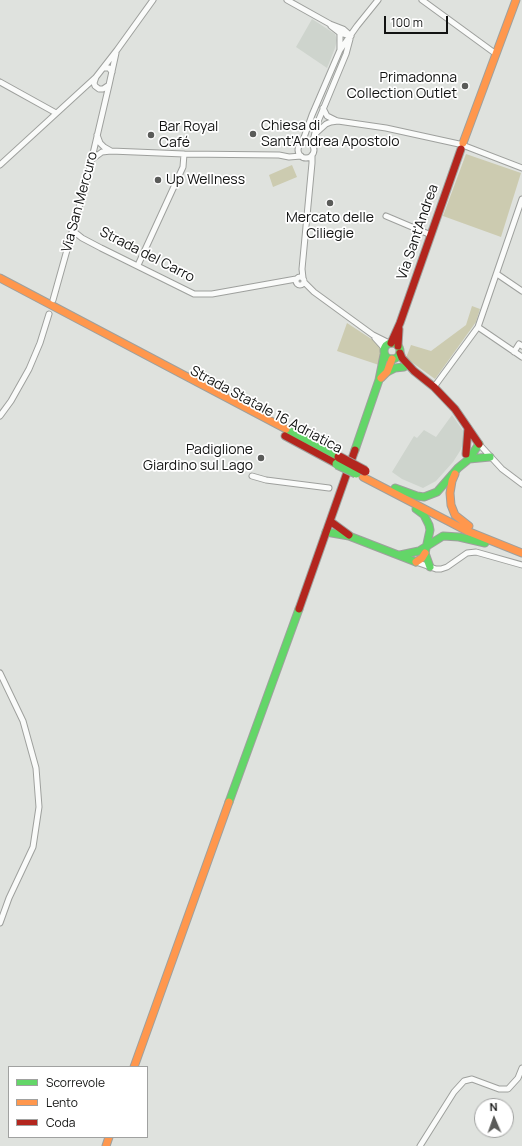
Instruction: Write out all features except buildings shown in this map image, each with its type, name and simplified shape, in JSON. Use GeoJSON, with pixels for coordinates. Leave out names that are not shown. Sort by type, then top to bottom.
{"type":"FeatureCollection","features":[{"type":"Feature","properties":{"kind":"main road","name":"Via Sant'Andrea"},"geometry":{"type":"LineString","coordinates":[[379,380],[387,372],[400,323],[462,145],[516,0]]}},
{"type":"Feature","properties":{"kind":"main road","name":"Strada Statale 16 Adriatica"},"geometry":{"type":"LineString","coordinates":[[0,278],[338,461]]}},
{"type":"Feature","properties":{"kind":"main road","name":"Strada Statale 16 Adriatica"},"geometry":{"type":"LineString","coordinates":[[0,283],[118,348],[364,474],[467,531],[522,553]]}},
{"type":"Feature","properties":{"kind":"main road","name":"Via Sant'Andrea"},"geometry":{"type":"LineString","coordinates":[[134,1066],[330,521],[379,380],[392,349]]}},
{"type":"Feature","properties":{"kind":"main road"},"geometry":{"type":"LineString","coordinates":[[392,349],[404,367]]}},
{"type":"Feature","properties":{"kind":"main road"},"geometry":{"type":"LineString","coordinates":[[392,349],[414,371],[434,387],[455,409],[479,444],[437,492],[424,497],[393,490]]}},
{"type":"Feature","properties":{"kind":"main road"},"geometry":{"type":"LineString","coordinates":[[387,372],[395,368],[404,367],[414,371]]}},
{"type":"Feature","properties":{"kind":"main road"},"geometry":{"type":"LineString","coordinates":[[467,456],[468,428]]}},
{"type":"Feature","properties":{"kind":"main road"},"geometry":{"type":"LineString","coordinates":[[467,456],[490,457]]}},
{"type":"Feature","properties":{"kind":"main road"},"geometry":{"type":"LineString","coordinates":[[458,468],[452,481],[450,493],[451,505],[455,515],[469,526]]}},
{"type":"Feature","properties":{"kind":"main road","name":"Strada Statale 16 Adriatica"},"geometry":{"type":"LineString","coordinates":[[393,490],[489,535],[522,547]]}},
{"type":"Feature","properties":{"kind":"main road"},"geometry":{"type":"LineString","coordinates":[[326,532],[349,536],[416,562],[423,550],[430,530],[427,519],[421,512],[393,490]]}},
{"type":"Feature","properties":{"kind":"main road"},"geometry":{"type":"LineString","coordinates":[[330,521],[349,536]]}},
{"type":"Feature","properties":{"kind":"main road"},"geometry":{"type":"LineString","coordinates":[[400,555],[423,550],[437,539],[450,536],[508,548]]}},
{"type":"Feature","properties":{"kind":"main road"},"geometry":{"type":"LineString","coordinates":[[423,550],[430,567]]}},
{"type":"Feature","properties":{"kind":"street"},"geometry":{"type":"LineString","coordinates":[[0,165],[80,90],[96,77],[153,0]]}},
{"type":"Feature","properties":{"kind":"street"},"geometry":{"type":"LineString","coordinates":[[286,0],[351,36]]}},
{"type":"Feature","properties":{"kind":"street"},"geometry":{"type":"LineString","coordinates":[[278,155],[294,152],[302,143],[340,50],[378,0]]}},
{"type":"Feature","properties":{"kind":"street"},"geometry":{"type":"LineString","coordinates":[[422,0],[496,54]]}},
{"type":"Feature","properties":{"kind":"street"},"geometry":{"type":"LineString","coordinates":[[341,31],[357,26]]}},
{"type":"Feature","properties":{"kind":"street"},"geometry":{"type":"LineString","coordinates":[[340,50],[341,31]]}},
{"type":"Feature","properties":{"kind":"street"},"geometry":{"type":"LineString","coordinates":[[351,36],[346,54],[317,124],[312,145],[314,149],[312,156],[300,281],[392,349]]}},
{"type":"Feature","properties":{"kind":"street"},"geometry":{"type":"LineString","coordinates":[[80,90],[88,86],[103,89],[109,85],[117,50]]}},
{"type":"Feature","properties":{"kind":"street"},"geometry":{"type":"LineString","coordinates":[[103,68],[109,68],[112,72]]}},
{"type":"Feature","properties":{"kind":"street"},"geometry":{"type":"LineString","coordinates":[[96,77],[94,83],[103,95],[104,103]]}},
{"type":"Feature","properties":{"kind":"street"},"geometry":{"type":"LineString","coordinates":[[0,82],[56,113]]}},
{"type":"Feature","properties":{"kind":"street","name":"Via San Mercuro"},"geometry":{"type":"LineString","coordinates":[[53,300],[91,160],[109,85]]}},
{"type":"Feature","properties":{"kind":"street"},"geometry":{"type":"LineString","coordinates":[[323,108],[327,116],[338,122]]}},
{"type":"Feature","properties":{"kind":"street"},"geometry":{"type":"LineString","coordinates":[[315,134],[326,124],[331,122],[386,128],[462,145],[522,168]]}},
{"type":"Feature","properties":{"kind":"street"},"geometry":{"type":"LineString","coordinates":[[97,135],[103,150]]}},
{"type":"Feature","properties":{"kind":"street"},"geometry":{"type":"LineString","coordinates":[[302,143],[307,142],[312,145]]}},
{"type":"Feature","properties":{"kind":"street"},"geometry":{"type":"LineString","coordinates":[[94,147],[98,150],[111,151],[184,154],[278,155],[289,157],[312,156]]}},
{"type":"Feature","properties":{"kind":"street"},"geometry":{"type":"LineString","coordinates":[[298,149],[302,157],[309,164],[311,172]]}},
{"type":"Feature","properties":{"kind":"street"},"geometry":{"type":"LineString","coordinates":[[91,160],[103,150]]}},
{"type":"Feature","properties":{"kind":"street"},"geometry":{"type":"LineString","coordinates":[[138,265],[183,167],[184,154]]}},
{"type":"Feature","properties":{"kind":"street"},"geometry":{"type":"LineString","coordinates":[[434,387],[478,327],[522,198]]}},
{"type":"Feature","properties":{"kind":"street"},"geometry":{"type":"LineString","coordinates":[[386,216],[431,235]]}},
{"type":"Feature","properties":{"kind":"street","name":"Strada del Carro"},"geometry":{"type":"LineString","coordinates":[[72,230],[82,238],[101,248],[194,294],[212,294],[283,281],[300,281]]}},
{"type":"Feature","properties":{"kind":"street"},"geometry":{"type":"LineString","coordinates":[[497,274],[522,291]]}},
{"type":"Feature","properties":{"kind":"street"},"geometry":{"type":"LineString","coordinates":[[0,416],[11,401],[29,369],[40,343],[49,314]]}},
{"type":"Feature","properties":{"kind":"street"},"geometry":{"type":"LineString","coordinates":[[478,327],[522,358]]}},
{"type":"Feature","properties":{"kind":"street"},"geometry":{"type":"LineString","coordinates":[[373,335],[380,338],[392,349]]}},
{"type":"Feature","properties":{"kind":"street"},"geometry":{"type":"LineString","coordinates":[[380,338],[390,337],[392,349]]}},
{"type":"Feature","properties":{"kind":"street"},"geometry":{"type":"LineString","coordinates":[[514,352],[519,344],[522,346]]}},
{"type":"Feature","properties":{"kind":"street"},"geometry":{"type":"LineString","coordinates":[[479,444],[508,474],[522,484]]}},
{"type":"Feature","properties":{"kind":"street"},"geometry":{"type":"LineString","coordinates":[[252,476],[266,480],[329,488]]}},
{"type":"Feature","properties":{"kind":"street"},"geometry":{"type":"LineString","coordinates":[[416,562],[442,569],[467,553],[476,552],[522,565]]}},
{"type":"Feature","properties":{"kind":"street"},"geometry":{"type":"LineString","coordinates":[[0,673],[16,703],[23,721],[36,768],[39,807],[33,847],[9,898],[0,923]]}},
{"type":"Feature","properties":{"kind":"street"},"geometry":{"type":"LineString","coordinates":[[420,1146],[454,1092],[464,1081],[472,1080],[499,1089],[508,1089],[518,1078],[522,1068]]}},
{"type":"Feature","properties":{"kind":"shaded area"},"geometry":{"type":"Polygon","coordinates":[[[312,19],[335,34],[337,40],[327,68],[296,47],[312,19]]]}},
{"type":"Feature","properties":{"kind":"shaded area"},"geometry":{"type":"Polygon","coordinates":[[[452,415],[464,432],[464,442],[453,462],[436,481],[423,488],[402,479],[392,472],[414,436],[417,438],[424,430],[436,437],[452,415]]]}},
{"type":"Feature","properties":{"kind":"green space"},"geometry":{"type":"Polygon","coordinates":[[[466,154],[521,173],[501,237],[443,216],[466,154]]]}},
{"type":"Feature","properties":{"kind":"green space"},"geometry":{"type":"Polygon","coordinates":[[[292,165],[297,177],[273,187],[269,175],[292,165]]]}},
{"type":"Feature","properties":{"kind":"green space"},"geometry":{"type":"Polygon","coordinates":[[[472,306],[480,309],[476,322],[435,379],[406,358],[411,345],[431,351],[466,325],[472,306]]]}},
{"type":"Feature","properties":{"kind":"green space"},"geometry":{"type":"Polygon","coordinates":[[[347,323],[376,342],[381,348],[382,352],[379,365],[337,351],[347,323]]]}},
{"type":"Feature","properties":{"kind":"traffic: fast"},"geometry":{"type":"LineString","coordinates":[[389,343],[395,343],[400,348],[400,351],[398,357],[395,359],[389,359],[384,354],[384,348],[389,343]]}},
{"type":"Feature","properties":{"kind":"traffic: fast"},"geometry":{"type":"LineString","coordinates":[[355,450],[379,380],[384,355]]}},
{"type":"Feature","properties":{"kind":"traffic: fast"},"geometry":{"type":"LineString","coordinates":[[387,372],[395,368],[404,367]]}},
{"type":"Feature","properties":{"kind":"traffic: fast"},"geometry":{"type":"LineString","coordinates":[[286,429],[339,457]]}},
{"type":"Feature","properties":{"kind":"traffic: fast"},"geometry":{"type":"LineString","coordinates":[[395,488],[424,497],[437,492],[458,468],[469,459],[479,444]]}},
{"type":"Feature","properties":{"kind":"traffic: fast"},"geometry":{"type":"LineString","coordinates":[[469,459],[490,457]]}},
{"type":"Feature","properties":{"kind":"traffic: fast"},"geometry":{"type":"LineString","coordinates":[[337,464],[356,473]]}},
{"type":"Feature","properties":{"kind":"traffic: fast"},"geometry":{"type":"LineString","coordinates":[[416,509],[424,515],[429,525],[430,530],[425,553],[430,567]]}},
{"type":"Feature","properties":{"kind":"traffic: fast"},"geometry":{"type":"LineString","coordinates":[[326,532],[349,536],[416,562]]}},
{"type":"Feature","properties":{"kind":"traffic: fast"},"geometry":{"type":"LineString","coordinates":[[400,555],[419,551],[443,536],[459,537],[485,543]]}},
{"type":"Feature","properties":{"kind":"traffic: fast"},"geometry":{"type":"LineString","coordinates":[[229,802],[299,609]]}},
{"type":"Feature","properties":{"kind":"traffic: slow"},"geometry":{"type":"LineString","coordinates":[[463,143],[516,0]]}},
{"type":"Feature","properties":{"kind":"traffic: slow"},"geometry":{"type":"LineString","coordinates":[[0,278],[286,429]]}},
{"type":"Feature","properties":{"kind":"traffic: slow"},"geometry":{"type":"LineString","coordinates":[[381,378],[387,372],[392,359]]}},
{"type":"Feature","properties":{"kind":"traffic: slow"},"geometry":{"type":"LineString","coordinates":[[455,474],[450,493],[451,505],[455,515],[469,526]]}},
{"type":"Feature","properties":{"kind":"traffic: slow"},"geometry":{"type":"LineString","coordinates":[[363,477],[467,531],[522,553]]}},
{"type":"Feature","properties":{"kind":"traffic: slow"},"geometry":{"type":"LineString","coordinates":[[416,562],[422,558],[425,553]]}},
{"type":"Feature","properties":{"kind":"traffic: slow"},"geometry":{"type":"LineString","coordinates":[[134,1066],[229,802]]}},
{"type":"Feature","properties":{"kind":"traffic: slow"},"geometry":{"type":"LineString","coordinates":[[106,1146],[109,1138]]}},
{"type":"Feature","properties":{"kind":"traffic: jam"},"geometry":{"type":"LineString","coordinates":[[391,343],[400,323],[461,149]]}},
{"type":"Feature","properties":{"kind":"traffic: jam"},"geometry":{"type":"LineString","coordinates":[[398,346],[399,329]]}},
{"type":"Feature","properties":{"kind":"traffic: jam"},"geometry":{"type":"LineString","coordinates":[[400,353],[402,358],[414,371],[434,387],[455,409],[479,444]]}},
{"type":"Feature","properties":{"kind":"traffic: jam"},"geometry":{"type":"LineString","coordinates":[[466,454],[468,428]]}},
{"type":"Feature","properties":{"kind":"traffic: jam"},"geometry":{"type":"LineString","coordinates":[[285,436],[337,464]]}},
{"type":"Feature","properties":{"kind":"traffic: jam"},"geometry":{"type":"LineString","coordinates":[[299,609],[355,450]]}},
{"type":"Feature","properties":{"kind":"traffic: jam"},"geometry":{"type":"LineString","coordinates":[[339,457],[365,471]]}},
{"type":"Feature","properties":{"kind":"traffic: jam"},"geometry":{"type":"LineString","coordinates":[[330,521],[349,535]]}},
{"type":"Feature","properties":{"kind":"place","name":"Primadonna Collection Outlet"},"geometry":{"type":"Point","coordinates":[465,86]}},
{"type":"Feature","properties":{"kind":"place","name":"Chiesa di Sant'Andrea Apostolo"},"geometry":{"type":"Point","coordinates":[253,134]}},
{"type":"Feature","properties":{"kind":"place","name":"Bar Royal Café"},"geometry":{"type":"Point","coordinates":[151,135]}},
{"type":"Feature","properties":{"kind":"place","name":"Up Wellness"},"geometry":{"type":"Point","coordinates":[158,180]}},
{"type":"Feature","properties":{"kind":"place","name":"Mercato delle Ciliegie"},"geometry":{"type":"Point","coordinates":[330,203]}},
{"type":"Feature","properties":{"kind":"place","name":"Padiglione Giardino sul Lago"},"geometry":{"type":"Point","coordinates":[261,458]}}]}
